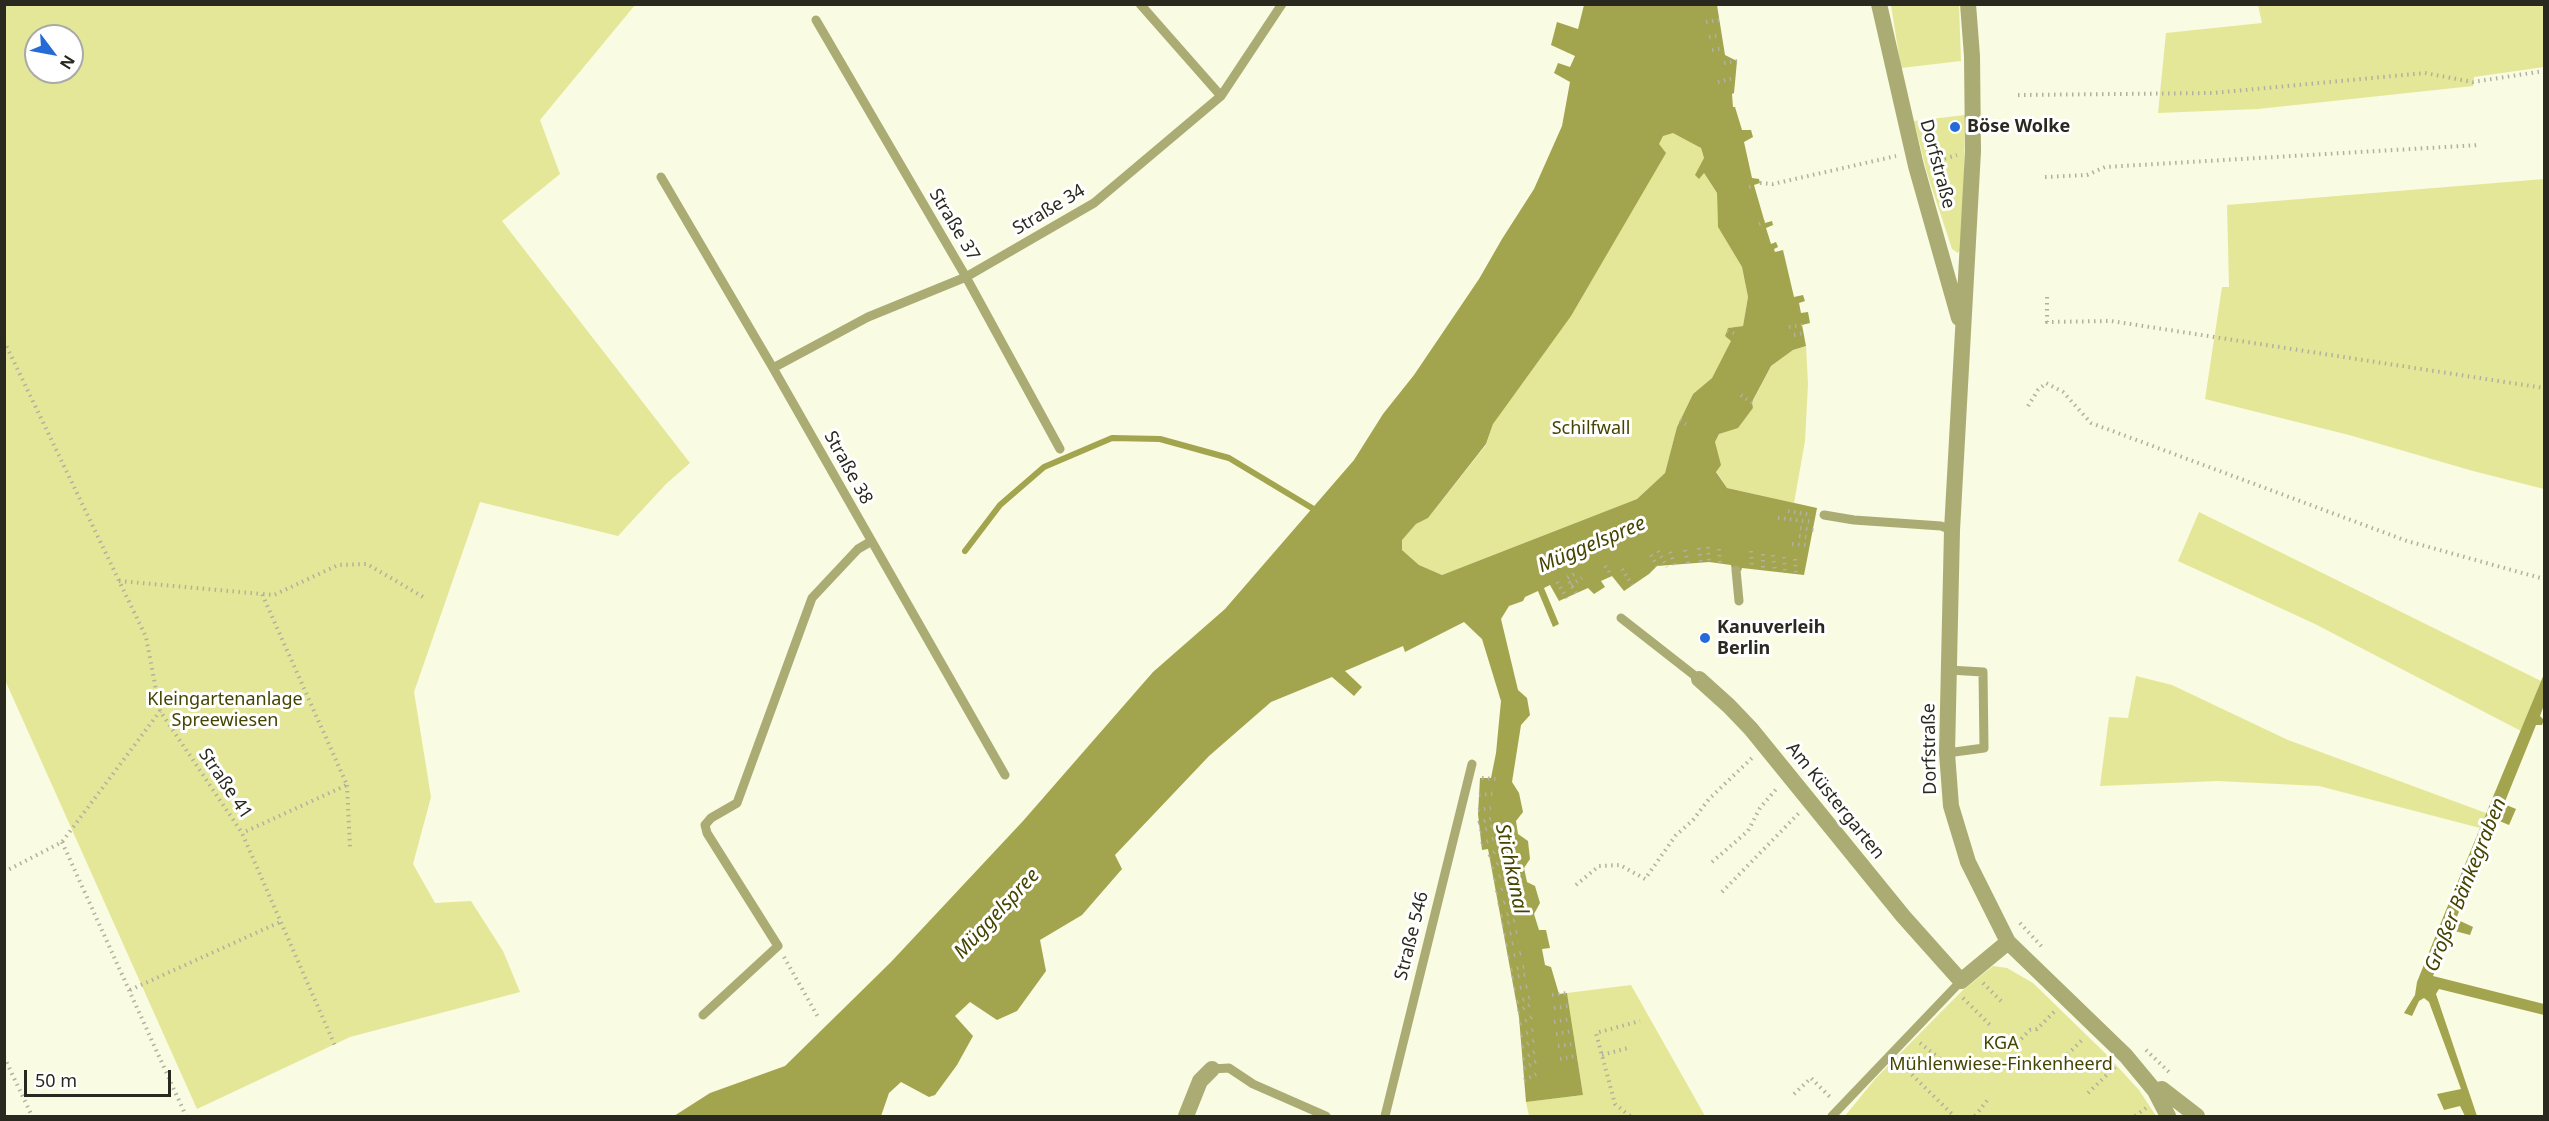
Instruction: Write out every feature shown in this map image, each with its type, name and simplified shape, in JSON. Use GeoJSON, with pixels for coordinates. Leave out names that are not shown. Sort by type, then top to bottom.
{"type":"FeatureCollection","features":[{"type":"Feature","properties":{"kind":"street","name":"Dorfstraße"},"geometry":{"type":"LineString","coordinates":[[1879,4],[1916,166],[1962,333]]}},
{"type":"Feature","properties":{"kind":"street","name":"Dorfstraße"},"geometry":{"type":"LineString","coordinates":[[1968,4],[1972,56],[1973,151],[1952,530],[1947,753],[1951,806],[1958,836],[1968,862],[2008,942],[2126,1056],[2156,1091],[2168,1116]]}},
{"type":"Feature","properties":{"kind":"street","name":"Am Küstergarten"},"geometry":{"type":"LineString","coordinates":[[1699,679],[1751,729],[1903,916],[1961,981]]}},
{"type":"Feature","properties":{"kind":"street"},"geometry":{"type":"LineString","coordinates":[[1961,981],[2008,942]]}},
{"type":"Feature","properties":{"kind":"street"},"geometry":{"type":"LineString","coordinates":[[1186,1116],[1200,1081],[1212,1069]]}},
{"type":"Feature","properties":{"kind":"street","name":"Dorfstraße"},"geometry":{"type":"LineString","coordinates":[[2156,1091],[2162,1089],[2197,1116]]}},
{"type":"Feature","properties":{"kind":"lane"},"geometry":{"type":"LineString","coordinates":[[1140,4],[1221,96]]}},
{"type":"Feature","properties":{"kind":"lane","name":"Straße 34"},"geometry":{"type":"LineString","coordinates":[[773,368],[868,317],[966,277],[1094,203],[1208,110],[1221,96],[1282,4]]}},
{"type":"Feature","properties":{"kind":"lane","name":"Straße 37"},"geometry":{"type":"LineString","coordinates":[[816,20],[966,277],[1060,449]]}},
{"type":"Feature","properties":{"kind":"lane","name":"Straße 38"},"geometry":{"type":"LineString","coordinates":[[661,177],[773,368],[870,542],[1005,775]]}},
{"type":"Feature","properties":{"kind":"lane"},"geometry":{"type":"LineString","coordinates":[[1820,515],[1854,520],[1941,526],[1952,530]]}},
{"type":"Feature","properties":{"kind":"lane"},"geometry":{"type":"LineString","coordinates":[[703,1015],[778,946],[707,833],[705,825],[711,818],[737,803],[812,598],[858,549],[870,542]]}},
{"type":"Feature","properties":{"kind":"lane"},"geometry":{"type":"LineString","coordinates":[[1736,570],[1739,601]]}},
{"type":"Feature","properties":{"kind":"lane","name":"Am Küstergarten"},"geometry":{"type":"LineString","coordinates":[[1621,618],[1699,679]]}},
{"type":"Feature","properties":{"kind":"lane"},"geometry":{"type":"LineString","coordinates":[[1947,753],[1984,748],[1983,672],[1949,670]]}},
{"type":"Feature","properties":{"kind":"lane","name":"Straße 546"},"geometry":{"type":"LineString","coordinates":[[1385,1116],[1472,764]]}},
{"type":"Feature","properties":{"kind":"lane"},"geometry":{"type":"LineString","coordinates":[[1832,1116],[1961,981]]}},
{"type":"Feature","properties":{"kind":"lane"},"geometry":{"type":"LineString","coordinates":[[1212,1069],[1229,1068],[1253,1084],[1326,1116]]}},
{"type":"Feature","properties":{"kind":"path"},"geometry":{"type":"LineString","coordinates":[[1706,22],[1719,20]]}},
{"type":"Feature","properties":{"kind":"path"},"geometry":{"type":"LineString","coordinates":[[1709,37],[1721,35]]}},
{"type":"Feature","properties":{"kind":"path"},"geometry":{"type":"LineString","coordinates":[[1712,50],[1724,48]]}},
{"type":"Feature","properties":{"kind":"path"},"geometry":{"type":"LineString","coordinates":[[1724,63],[1737,61]]}},
{"type":"Feature","properties":{"kind":"path"},"geometry":{"type":"LineString","coordinates":[[2018,95],[2234,92],[2425,73],[2473,82],[2544,71]]}},
{"type":"Feature","properties":{"kind":"path"},"geometry":{"type":"LineString","coordinates":[[1718,82],[1734,78]]}},
{"type":"Feature","properties":{"kind":"path"},"geometry":{"type":"LineString","coordinates":[[2045,177],[2087,175],[2105,167],[2479,145]]}},
{"type":"Feature","properties":{"kind":"path"},"geometry":{"type":"LineString","coordinates":[[1916,166],[1973,151]]}},
{"type":"Feature","properties":{"kind":"path"},"geometry":{"type":"LineString","coordinates":[[1760,183],[1773,184],[1899,155]]}},
{"type":"Feature","properties":{"kind":"path"},"geometry":{"type":"LineString","coordinates":[[1759,224],[1765,222]]}},
{"type":"Feature","properties":{"kind":"path"},"geometry":{"type":"LineString","coordinates":[[2047,297],[2047,322],[2111,321],[2544,388]]}},
{"type":"Feature","properties":{"kind":"path"},"geometry":{"type":"LineString","coordinates":[[1790,327],[1802,325]]}},
{"type":"Feature","properties":{"kind":"path"},"geometry":{"type":"LineString","coordinates":[[1727,330],[1736,333]]}},
{"type":"Feature","properties":{"kind":"path"},"geometry":{"type":"LineString","coordinates":[[1794,335],[1804,333]]}},
{"type":"Feature","properties":{"kind":"path","name":"Straße 41"},"geometry":{"type":"LineString","coordinates":[[4,341],[146,637],[160,711],[242,833],[336,1047]]}},
{"type":"Feature","properties":{"kind":"path"},"geometry":{"type":"LineString","coordinates":[[2028,406],[2038,390],[2046,383],[2063,392],[2091,423],[2407,541],[2544,579]]}},
{"type":"Feature","properties":{"kind":"path"},"geometry":{"type":"LineString","coordinates":[[1741,395],[1752,403]]}},
{"type":"Feature","properties":{"kind":"path"},"geometry":{"type":"LineString","coordinates":[[1680,420],[1686,424]]}},
{"type":"Feature","properties":{"kind":"path"},"geometry":{"type":"LineString","coordinates":[[1788,511],[1820,515]]}},
{"type":"Feature","properties":{"kind":"path"},"geometry":{"type":"LineString","coordinates":[[1778,518],[1815,522]]}},
{"type":"Feature","properties":{"kind":"path"},"geometry":{"type":"LineString","coordinates":[[1800,528],[1814,530]]}},
{"type":"Feature","properties":{"kind":"path"},"geometry":{"type":"LineString","coordinates":[[1799,536],[1810,538]]}},
{"type":"Feature","properties":{"kind":"path"},"geometry":{"type":"LineString","coordinates":[[1792,543],[1808,545]]}},
{"type":"Feature","properties":{"kind":"path"},"geometry":{"type":"LineString","coordinates":[[1708,547],[1709,562]]}},
{"type":"Feature","properties":{"kind":"path"},"geometry":{"type":"LineString","coordinates":[[1699,548],[1701,563]]}},
{"type":"Feature","properties":{"kind":"path"},"geometry":{"type":"LineString","coordinates":[[1719,549],[1720,564]]}},
{"type":"Feature","properties":{"kind":"path"},"geometry":{"type":"LineString","coordinates":[[1658,550],[1667,567]]}},
{"type":"Feature","properties":{"kind":"path"},"geometry":{"type":"LineString","coordinates":[[1685,550],[1688,564]]}},
{"type":"Feature","properties":{"kind":"path"},"geometry":{"type":"LineString","coordinates":[[1751,551],[1752,569]]}},
{"type":"Feature","properties":{"kind":"path"},"geometry":{"type":"LineString","coordinates":[[1670,552],[1675,566]]}},
{"type":"Feature","properties":{"kind":"path"},"geometry":{"type":"LineString","coordinates":[[1762,554],[1763,570]]}},
{"type":"Feature","properties":{"kind":"path"},"geometry":{"type":"LineString","coordinates":[[1651,555],[1657,566]]}},
{"type":"Feature","properties":{"kind":"path"},"geometry":{"type":"LineString","coordinates":[[1773,555],[1775,571]]}},
{"type":"Feature","properties":{"kind":"path"},"geometry":{"type":"LineString","coordinates":[[1784,557],[1785,573]]}},
{"type":"Feature","properties":{"kind":"path"},"geometry":{"type":"LineString","coordinates":[[1795,559],[1796,574]]}},
{"type":"Feature","properties":{"kind":"path"},"geometry":{"type":"LineString","coordinates":[[119,581],[274,595],[338,565],[367,564],[425,598]]}},
{"type":"Feature","properties":{"kind":"path"},"geometry":{"type":"LineString","coordinates":[[1605,566],[1612,576]]}},
{"type":"Feature","properties":{"kind":"path"},"geometry":{"type":"LineString","coordinates":[[1622,569],[1632,585]]}},
{"type":"Feature","properties":{"kind":"path"},"geometry":{"type":"LineString","coordinates":[[1576,593],[1567,578],[1578,572]]}},
{"type":"Feature","properties":{"kind":"path"},"geometry":{"type":"LineString","coordinates":[[1571,585],[1582,578]]}},
{"type":"Feature","properties":{"kind":"path"},"geometry":{"type":"LineString","coordinates":[[1557,582],[1567,598]]}},
{"type":"Feature","properties":{"kind":"path"},"geometry":{"type":"LineString","coordinates":[[262,594],[347,785],[350,847]]}},
{"type":"Feature","properties":{"kind":"path"},"geometry":{"type":"LineString","coordinates":[[4,872],[62,842],[160,711]]}},
{"type":"Feature","properties":{"kind":"path"},"geometry":{"type":"LineString","coordinates":[[1576,885],[1599,866],[1620,865],[1645,879],[1676,835],[1693,820],[1709,799],[1754,757]]}},
{"type":"Feature","properties":{"kind":"path"},"geometry":{"type":"LineString","coordinates":[[1480,778],[1496,779]]}},
{"type":"Feature","properties":{"kind":"path"},"geometry":{"type":"LineString","coordinates":[[242,833],[347,785]]}},
{"type":"Feature","properties":{"kind":"path"},"geometry":{"type":"LineString","coordinates":[[1712,862],[1748,831],[1760,808],[1778,786]]}},
{"type":"Feature","properties":{"kind":"path"},"geometry":{"type":"LineString","coordinates":[[1479,795],[1497,793]]}},
{"type":"Feature","properties":{"kind":"path"},"geometry":{"type":"LineString","coordinates":[[1478,810],[1491,808]]}},
{"type":"Feature","properties":{"kind":"path"},"geometry":{"type":"LineString","coordinates":[[1722,892],[1800,812]]}},
{"type":"Feature","properties":{"kind":"path"},"geometry":{"type":"LineString","coordinates":[[1478,823],[1493,818]]}},
{"type":"Feature","properties":{"kind":"path"},"geometry":{"type":"LineString","coordinates":[[1480,832],[1494,826]]}},
{"type":"Feature","properties":{"kind":"path"},"geometry":{"type":"LineString","coordinates":[[1481,844],[1495,838]]}},
{"type":"Feature","properties":{"kind":"path"},"geometry":{"type":"LineString","coordinates":[[62,842],[186,1116]]}},
{"type":"Feature","properties":{"kind":"path"},"geometry":{"type":"LineString","coordinates":[[1489,857],[1498,849]]}},
{"type":"Feature","properties":{"kind":"path"},"geometry":{"type":"LineString","coordinates":[[1492,868],[1501,861]]}},
{"type":"Feature","properties":{"kind":"path"},"geometry":{"type":"LineString","coordinates":[[1494,880],[1505,873]]}},
{"type":"Feature","properties":{"kind":"path"},"geometry":{"type":"LineString","coordinates":[[1496,893],[1507,886]]}},
{"type":"Feature","properties":{"kind":"path"},"geometry":{"type":"LineString","coordinates":[[1498,905],[1510,900]]}},
{"type":"Feature","properties":{"kind":"path"},"geometry":{"type":"LineString","coordinates":[[1500,916],[1513,913]]}},
{"type":"Feature","properties":{"kind":"path"},"geometry":{"type":"LineString","coordinates":[[1502,925],[1516,920]]}},
{"type":"Feature","properties":{"kind":"path"},"geometry":{"type":"LineString","coordinates":[[2017,920],[2048,955]]}},
{"type":"Feature","properties":{"kind":"path"},"geometry":{"type":"LineString","coordinates":[[129,990],[280,922]]}},
{"type":"Feature","properties":{"kind":"path"},"geometry":{"type":"LineString","coordinates":[[1504,935],[1517,932]]}},
{"type":"Feature","properties":{"kind":"path"},"geometry":{"type":"LineString","coordinates":[[1506,945],[1518,942]]}},
{"type":"Feature","properties":{"kind":"path"},"geometry":{"type":"LineString","coordinates":[[778,946],[818,1017]]}},
{"type":"Feature","properties":{"kind":"path"},"geometry":{"type":"LineString","coordinates":[[1508,957],[1521,953]]}},
{"type":"Feature","properties":{"kind":"path"},"geometry":{"type":"LineString","coordinates":[[1511,970],[1527,966]]}},
{"type":"Feature","properties":{"kind":"path"},"geometry":{"type":"LineString","coordinates":[[1512,978],[1528,974]]}},
{"type":"Feature","properties":{"kind":"path"},"geometry":{"type":"LineString","coordinates":[[1982,983],[2002,1002]]}},
{"type":"Feature","properties":{"kind":"path"},"geometry":{"type":"LineString","coordinates":[[1514,989],[1530,986]]}},
{"type":"Feature","properties":{"kind":"path"},"geometry":{"type":"LineString","coordinates":[[1552,995],[1567,993]]}},
{"type":"Feature","properties":{"kind":"path"},"geometry":{"type":"LineString","coordinates":[[1517,1002],[1531,997]]}},
{"type":"Feature","properties":{"kind":"path"},"geometry":{"type":"LineString","coordinates":[[1966,1001],[1990,1025]]}},
{"type":"Feature","properties":{"kind":"path"},"geometry":{"type":"LineString","coordinates":[[1518,1012],[1531,1004]]}},
{"type":"Feature","properties":{"kind":"path"},"geometry":{"type":"LineString","coordinates":[[1554,1008],[1568,1006]]}},
{"type":"Feature","properties":{"kind":"path"},"geometry":{"type":"LineString","coordinates":[[1520,1024],[1535,1015]]}},
{"type":"Feature","properties":{"kind":"path"},"geometry":{"type":"LineString","coordinates":[[2017,1043],[2030,1030],[2037,1029],[2051,1016]]}},
{"type":"Feature","properties":{"kind":"path"},"geometry":{"type":"LineString","coordinates":[[1554,1022],[1570,1019]]}},
{"type":"Feature","properties":{"kind":"path"},"geometry":{"type":"LineString","coordinates":[[1630,1116],[1615,1104],[1596,1033],[1640,1022]]}},
{"type":"Feature","properties":{"kind":"path"},"geometry":{"type":"LineString","coordinates":[[1521,1036],[1536,1028]]}},
{"type":"Feature","properties":{"kind":"path"},"geometry":{"type":"LineString","coordinates":[[1556,1034],[1572,1031]]}},
{"type":"Feature","properties":{"kind":"path"},"geometry":{"type":"LineString","coordinates":[[1522,1047],[1535,1040]]}},
{"type":"Feature","properties":{"kind":"path"},"geometry":{"type":"LineString","coordinates":[[2059,1063],[2079,1043]]}},
{"type":"Feature","properties":{"kind":"path"},"geometry":{"type":"LineString","coordinates":[[1558,1046],[1574,1044]]}},
{"type":"Feature","properties":{"kind":"path"},"geometry":{"type":"LineString","coordinates":[[1923,1045],[1949,1066]]}},
{"type":"Feature","properties":{"kind":"path"},"geometry":{"type":"LineString","coordinates":[[1602,1055],[1628,1048]]}},
{"type":"Feature","properties":{"kind":"path"},"geometry":{"type":"LineString","coordinates":[[2146,1049],[2171,1074]]}},
{"type":"Feature","properties":{"kind":"path"},"geometry":{"type":"LineString","coordinates":[[1523,1059],[1537,1050]]}},
{"type":"Feature","properties":{"kind":"path"},"geometry":{"type":"LineString","coordinates":[[1560,1059],[1575,1056]]}},
{"type":"Feature","properties":{"kind":"path"},"geometry":{"type":"LineString","coordinates":[[4,1058],[32,1116]]}},
{"type":"Feature","properties":{"kind":"path"},"geometry":{"type":"LineString","coordinates":[[1524,1068],[1538,1061]]}},
{"type":"Feature","properties":{"kind":"path"},"geometry":{"type":"LineString","coordinates":[[1903,1066],[1954,1116]]}},
{"type":"Feature","properties":{"kind":"path"},"geometry":{"type":"LineString","coordinates":[[1524,1080],[1539,1073]]}},
{"type":"Feature","properties":{"kind":"path"},"geometry":{"type":"LineString","coordinates":[[2088,1093],[2109,1074]]}},
{"type":"Feature","properties":{"kind":"path"},"geometry":{"type":"LineString","coordinates":[[1794,1094],[1811,1078],[1832,1098]]}},
{"type":"Feature","properties":{"kind":"path"},"geometry":{"type":"LineString","coordinates":[[1975,1116],[1989,1098]]}},
{"type":"Feature","properties":{"kind":"path"},"geometry":{"type":"LineString","coordinates":[[2135,1116],[2143,1110]]}},
{"type":"Feature","properties":{"kind":"green space","name":"Kleingartenanlage Spreewiesen"},"geometry":{"type":"Polygon","coordinates":[[[4,5],[635,5],[540,120],[560,174],[502,221],[690,463],[666,484],[618,536],[480,502],[414,692],[431,797],[413,864],[435,903],[471,901],[503,951],[520,992],[350,1037],[197,1109],[5,680],[4,5]]]}},
{"type":"Feature","properties":{"kind":"green space"},"geometry":{"type":"Polygon","coordinates":[[[1891,5],[1959,5],[1961,61],[1901,68],[1891,5]]]}},
{"type":"Feature","properties":{"kind":"green space"},"geometry":{"type":"Polygon","coordinates":[[[2258,5],[2544,5],[2544,67],[2474,77],[2473,86],[2258,109],[2158,113],[2166,33],[2262,23],[2258,5]]]}},
{"type":"Feature","properties":{"kind":"green space"},"geometry":{"type":"Polygon","coordinates":[[[1965,115],[1963,246],[1958,253],[1952,249],[1927,173],[1914,121],[1965,115]]]}},
{"type":"Feature","properties":{"kind":"green space","name":"Schilfwall"},"geometry":{"type":"Polygon","coordinates":[[[1673,132],[1701,148],[1704,158],[1703,172],[1717,193],[1718,227],[1742,267],[1748,297],[1743,326],[1728,328],[1725,336],[1732,340],[1712,378],[1693,394],[1677,427],[1665,473],[1637,499],[1442,575],[1419,565],[1402,550],[1401,540],[1416,524],[1428,518],[1486,445],[1493,424],[1663,135],[1673,132]]]}},
{"type":"Feature","properties":{"kind":"green space"},"geometry":{"type":"Polygon","coordinates":[[[2544,179],[2544,489],[2349,435],[2205,399],[2222,287],[2229,287],[2227,205],[2544,179]]]}},
{"type":"Feature","properties":{"kind":"green space"},"geometry":{"type":"Polygon","coordinates":[[[1806,346],[1808,384],[1805,441],[1794,503],[1727,488],[1716,471],[1715,442],[1719,434],[1738,427],[1753,408],[1752,403],[1771,366],[1793,350],[1806,346]]]}},
{"type":"Feature","properties":{"kind":"green space"},"geometry":{"type":"Polygon","coordinates":[[[2199,512],[2541,681],[2521,731],[2315,624],[2178,561],[2199,512]]]}},
{"type":"Feature","properties":{"kind":"green space"},"geometry":{"type":"Polygon","coordinates":[[[2136,676],[2172,685],[2288,740],[2486,813],[2480,828],[2319,786],[2217,781],[2100,786],[2109,717],[2128,718],[2136,676]]]}},
{"type":"Feature","properties":{"kind":"green space","name":"KGA Mühlenwiese-Finkenheerd"},"geometry":{"type":"Polygon","coordinates":[[[1993,966],[2007,968],[2033,983],[2106,1054],[2139,1090],[2156,1116],[1845,1116],[1875,1079],[1935,1018],[1963,990],[1993,966]]]}},
{"type":"Feature","properties":{"kind":"green space"},"geometry":{"type":"Polygon","coordinates":[[[1631,985],[1705,1116],[1529,1116],[1526,1102],[1583,1095],[1567,993],[1631,985]]]}},
{"type":"Feature","properties":{"kind":"water"},"geometry":{"type":"Polygon","coordinates":[[[1584,5],[1717,5],[1725,55],[1737,61],[1734,93],[1732,94],[1733,107],[1735,107],[1742,130],[1751,130],[1753,137],[1744,142],[1752,178],[1759,179],[1760,183],[1754,185],[1765,223],[1772,221],[1773,225],[1766,228],[1771,244],[1776,242],[1778,247],[1774,249],[1775,252],[1783,250],[1794,297],[1803,295],[1805,301],[1799,303],[1801,313],[1808,312],[1810,323],[1802,325],[1806,346],[1793,350],[1771,366],[1752,402],[1753,408],[1738,428],[1719,434],[1715,442],[1721,465],[1716,472],[1727,488],[1817,508],[1804,575],[1742,568],[1741,571],[1732,570],[1731,565],[1709,562],[1657,566],[1624,591],[1612,576],[1601,581],[1605,587],[1594,594],[1588,588],[1559,601],[1550,585],[1544,588],[1559,624],[1553,627],[1538,591],[1525,597],[1523,601],[1509,606],[1501,619],[1518,690],[1527,698],[1530,715],[1521,725],[1512,782],[1519,793],[1523,812],[1516,821],[1518,834],[1528,841],[1530,859],[1524,868],[1527,882],[1535,886],[1540,903],[1534,914],[1539,930],[1546,930],[1550,948],[1542,949],[1545,965],[1551,967],[1559,994],[1567,993],[1583,1095],[1526,1102],[1519,1017],[1488,849],[1482,850],[1478,814],[1480,778],[1491,778],[1501,701],[1482,639],[1464,622],[1405,652],[1403,646],[1345,671],[1362,687],[1354,696],[1332,677],[1271,702],[1209,756],[1115,855],[1122,869],[1082,915],[1040,940],[1046,971],[1017,1011],[997,1020],[970,1002],[955,1016],[973,1036],[957,1065],[935,1095],[929,1097],[901,1082],[889,1093],[881,1116],[674,1116],[710,1093],[785,1066],[891,962],[1023,821],[1153,672],[1225,609],[1354,460],[1383,414],[1414,375],[1479,279],[1534,189],[1562,126],[1570,82],[1554,73],[1558,63],[1570,67],[1575,56],[1551,45],[1557,22],[1578,29],[1584,5]],[[1673,133],[1663,136],[1659,144],[1666,153],[1571,316],[1493,424],[1486,444],[1428,518],[1416,524],[1402,540],[1402,550],[1419,565],[1442,575],[1637,499],[1665,473],[1677,427],[1693,394],[1712,378],[1731,341],[1725,336],[1728,328],[1743,326],[1748,297],[1742,267],[1718,227],[1717,193],[1704,173],[1699,179],[1695,175],[1704,158],[1701,148],[1673,133]]]}},
{"type":"Feature","properties":{"kind":"water","name":"Großer Bänkegraben"},"geometry":{"type":"Polygon","coordinates":[[[2544,674],[2544,705],[2540,716],[2544,720],[2542,725],[2536,725],[2504,804],[2516,809],[2509,825],[2497,820],[2456,919],[2473,927],[2470,935],[2451,930],[2433,976],[2544,1004],[2544,1015],[2439,989],[2436,994],[2477,1116],[2465,1116],[2460,1106],[2444,1110],[2437,1094],[2461,1089],[2429,1002],[2424,998],[2419,1001],[2412,1016],[2404,1013],[2415,995],[2417,982],[2544,674]]]}},
{"type":"Feature","properties":{"kind":"waterway"},"geometry":{"type":"LineString","coordinates":[[965,551],[1000,505],[1044,467],[1112,438],[1160,439],[1229,458],[1312,508]]}},
{"type":"Feature","properties":{"kind":"place","name":"Böse Wolke"},"geometry":{"type":"Point","coordinates":[1955,127]}},
{"type":"Feature","properties":{"kind":"place","name":"Kanuverleih Berlin"},"geometry":{"type":"Point","coordinates":[1705,638]}},
{"type":"Feature","properties":{"kind":"water label","name":"Müggelspree"},"geometry":{"type":"Point","coordinates":[1592,545]}},
{"type":"Feature","properties":{"kind":"water label","name":"Stichkanal"},"geometry":{"type":"Point","coordinates":[1511,869]}},
{"type":"Feature","properties":{"kind":"water label","name":"Müggelspree"},"geometry":{"type":"Point","coordinates":[997,914]}}]}
